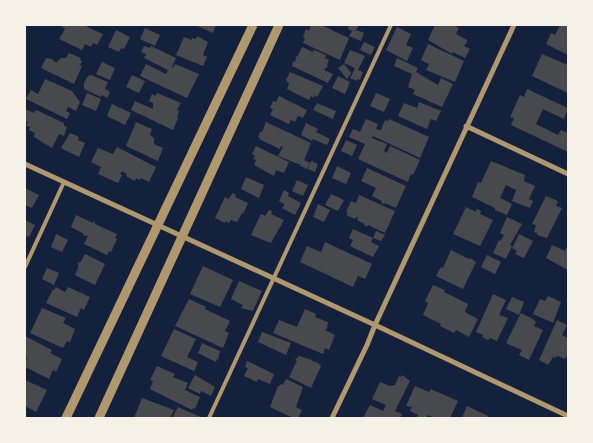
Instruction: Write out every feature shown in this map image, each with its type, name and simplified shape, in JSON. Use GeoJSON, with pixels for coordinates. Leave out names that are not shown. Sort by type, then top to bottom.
{"type":"FeatureCollection","features":[{"type":"Feature","properties":{"kind":"street"},"geometry":{"type":"LineString","coordinates":[[66,418],[253,25]]}},
{"type":"Feature","properties":{"kind":"street"},"geometry":{"type":"LineString","coordinates":[[99,418],[279,25]]}},
{"type":"Feature","properties":{"kind":"street"},"geometry":{"type":"LineString","coordinates":[[332,418],[514,25]]}},
{"type":"Feature","properties":{"kind":"street"},"geometry":{"type":"LineString","coordinates":[[466,126],[568,174]]}},
{"type":"Feature","properties":{"kind":"street"},"geometry":{"type":"LineString","coordinates":[[25,164],[158,224],[568,416]]}},
{"type":"Feature","properties":{"kind":"lane"},"geometry":{"type":"LineString","coordinates":[[208,418],[391,25]]}},
{"type":"Feature","properties":{"kind":"lane"},"geometry":{"type":"LineString","coordinates":[[25,268],[64,182]]}},
{"type":"Feature","properties":{"kind":"building"},"geometry":{"type":"Polygon","coordinates":[[[60,25],[87,25],[87,27],[103,34],[97,45],[93,43],[91,47],[85,44],[82,50],[59,39],[65,29],[60,25]]]}},
{"type":"Feature","properties":{"kind":"building"},"geometry":{"type":"Polygon","coordinates":[[[195,25],[216,25],[213,33],[195,25]]]}},
{"type":"Feature","properties":{"kind":"building"},"geometry":{"type":"Polygon","coordinates":[[[311,25],[321,25],[349,38],[340,60],[303,43],[306,29],[309,31],[311,25]]]}},
{"type":"Feature","properties":{"kind":"building"},"geometry":{"type":"Polygon","coordinates":[[[349,25],[359,25],[356,30],[364,33],[361,41],[349,36],[352,31],[348,29],[349,25]]]}},
{"type":"Feature","properties":{"kind":"building"},"geometry":{"type":"Polygon","coordinates":[[[435,25],[453,25],[459,28],[456,34],[467,40],[464,46],[470,49],[465,58],[453,52],[452,54],[428,40],[435,25]]]}},
{"type":"Feature","properties":{"kind":"building"},"geometry":{"type":"Polygon","coordinates":[[[560,25],[568,25],[568,55],[546,44],[551,33],[555,35],[560,25]]]}},
{"type":"Feature","properties":{"kind":"building"},"geometry":{"type":"Polygon","coordinates":[[[397,27],[411,34],[406,45],[413,48],[407,61],[386,50],[397,27]]]}},
{"type":"Feature","properties":{"kind":"building"},"geometry":{"type":"Polygon","coordinates":[[[145,28],[160,35],[155,46],[140,39],[145,28]]]}},
{"type":"Feature","properties":{"kind":"building"},"geometry":{"type":"Polygon","coordinates":[[[116,30],[130,37],[124,49],[121,48],[119,52],[108,47],[116,30]]]}},
{"type":"Feature","properties":{"kind":"building"},"geometry":{"type":"Polygon","coordinates":[[[197,36],[208,42],[203,55],[207,57],[203,66],[176,55],[184,37],[192,40],[192,38],[196,39],[197,36]]]}},
{"type":"Feature","properties":{"kind":"building"},"geometry":{"type":"Polygon","coordinates":[[[364,42],[375,47],[371,55],[360,50],[364,42]]]}},
{"type":"Feature","properties":{"kind":"building"},"geometry":{"type":"Polygon","coordinates":[[[428,44],[464,61],[455,82],[426,70],[429,64],[421,60],[428,44]]]}},
{"type":"Feature","properties":{"kind":"building"},"geometry":{"type":"Polygon","coordinates":[[[144,46],[150,48],[151,46],[176,58],[173,68],[175,64],[199,74],[187,98],[140,76],[146,64],[166,74],[168,70],[144,58],[146,54],[141,52],[144,46]]]}},
{"type":"Feature","properties":{"kind":"building"},"geometry":{"type":"Polygon","coordinates":[[[302,47],[326,55],[325,58],[329,60],[328,66],[324,70],[333,74],[328,83],[292,66],[302,47]]]}},
{"type":"Feature","properties":{"kind":"building"},"geometry":{"type":"Polygon","coordinates":[[[350,50],[365,56],[358,70],[363,72],[360,80],[357,79],[357,81],[350,78],[355,68],[344,63],[350,50]]]}},
{"type":"Feature","properties":{"kind":"building"},"geometry":{"type":"Polygon","coordinates":[[[69,53],[81,58],[80,60],[82,61],[80,65],[82,66],[74,84],[41,68],[46,58],[52,59],[56,63],[61,58],[66,58],[69,53]]]}},
{"type":"Feature","properties":{"kind":"building"},"geometry":{"type":"Polygon","coordinates":[[[542,54],[568,65],[568,93],[532,76],[542,54]]]}},
{"type":"Feature","properties":{"kind":"building"},"geometry":{"type":"Polygon","coordinates":[[[397,58],[418,68],[416,72],[438,85],[441,78],[453,84],[442,107],[413,94],[415,90],[408,87],[412,74],[394,66],[397,58]]]}},
{"type":"Feature","properties":{"kind":"building"},"geometry":{"type":"Polygon","coordinates":[[[102,62],[115,68],[110,80],[96,74],[102,62]]]}},
{"type":"Feature","properties":{"kind":"building"},"geometry":{"type":"Polygon","coordinates":[[[344,64],[351,73],[347,79],[338,68],[344,64]]]}},
{"type":"Feature","properties":{"kind":"building"},"geometry":{"type":"Polygon","coordinates":[[[290,72],[323,86],[317,97],[315,95],[314,98],[311,96],[309,100],[287,89],[289,84],[286,80],[290,72]]]}},
{"type":"Feature","properties":{"kind":"building"},"geometry":{"type":"Polygon","coordinates":[[[91,75],[108,82],[105,89],[110,92],[107,98],[84,89],[84,83],[88,76],[91,75]]]}},
{"type":"Feature","properties":{"kind":"building"},"geometry":{"type":"Polygon","coordinates":[[[132,75],[145,81],[139,93],[126,87],[132,75]]]}},
{"type":"Feature","properties":{"kind":"building"},"geometry":{"type":"Polygon","coordinates":[[[338,76],[350,82],[345,94],[332,88],[338,76]]]}},
{"type":"Feature","properties":{"kind":"building"},"geometry":{"type":"Polygon","coordinates":[[[45,79],[72,91],[80,102],[76,111],[68,107],[66,111],[70,113],[67,119],[26,99],[31,90],[38,94],[45,79]]]}},
{"type":"Feature","properties":{"kind":"building"},"geometry":{"type":"Polygon","coordinates":[[[527,89],[568,108],[564,119],[543,109],[536,124],[558,135],[561,130],[568,133],[568,152],[511,125],[514,118],[510,117],[520,95],[524,97],[527,89]]]}},
{"type":"Feature","properties":{"kind":"building"},"geometry":{"type":"Polygon","coordinates":[[[87,93],[101,99],[96,111],[82,105],[87,93]]]}},
{"type":"Feature","properties":{"kind":"building"},"geometry":{"type":"Polygon","coordinates":[[[157,93],[181,103],[177,110],[179,111],[178,118],[173,130],[131,110],[135,101],[153,109],[153,103],[149,101],[152,94],[156,96],[157,93]]]}},
{"type":"Feature","properties":{"kind":"building"},"geometry":{"type":"Polygon","coordinates":[[[376,93],[390,99],[384,112],[370,106],[376,93]]]}},
{"type":"Feature","properties":{"kind":"building"},"geometry":{"type":"Polygon","coordinates":[[[279,96],[307,110],[303,118],[298,116],[295,122],[291,120],[289,124],[270,115],[273,109],[270,108],[273,101],[276,102],[279,96]]]}},
{"type":"Feature","properties":{"kind":"building"},"geometry":{"type":"Polygon","coordinates":[[[419,102],[441,111],[436,121],[431,119],[427,129],[398,116],[404,103],[417,108],[419,102]]]}},
{"type":"Feature","properties":{"kind":"building"},"geometry":{"type":"Polygon","coordinates":[[[317,103],[336,111],[333,119],[313,110],[317,103]]]}},
{"type":"Feature","properties":{"kind":"building"},"geometry":{"type":"Polygon","coordinates":[[[112,104],[131,113],[125,125],[107,116],[112,104]]]}},
{"type":"Feature","properties":{"kind":"building"},"geometry":{"type":"Polygon","coordinates":[[[25,109],[34,113],[36,110],[64,123],[64,126],[67,127],[64,136],[59,134],[52,148],[34,137],[35,133],[29,130],[30,127],[26,125],[28,122],[25,121],[25,109]]]}},
{"type":"Feature","properties":{"kind":"building"},"geometry":{"type":"Polygon","coordinates":[[[366,119],[378,124],[376,129],[381,130],[385,120],[388,121],[389,119],[429,137],[420,158],[373,136],[372,138],[387,144],[384,151],[387,153],[390,146],[420,160],[408,182],[358,159],[365,144],[349,137],[353,129],[360,132],[366,119]]]}},
{"type":"Feature","properties":{"kind":"building"},"geometry":{"type":"Polygon","coordinates":[[[136,122],[152,129],[150,135],[154,138],[154,144],[163,148],[158,161],[126,146],[136,122]]]}},
{"type":"Feature","properties":{"kind":"building"},"geometry":{"type":"Polygon","coordinates":[[[266,122],[311,143],[304,160],[310,163],[307,169],[278,156],[283,147],[281,146],[280,149],[259,139],[260,132],[262,132],[266,122]]]}},
{"type":"Feature","properties":{"kind":"building"},"geometry":{"type":"Polygon","coordinates":[[[306,123],[318,129],[316,132],[330,139],[327,145],[313,139],[312,141],[301,135],[306,123]]]}},
{"type":"Feature","properties":{"kind":"building"},"geometry":{"type":"Polygon","coordinates":[[[70,133],[79,137],[78,140],[85,143],[79,157],[61,148],[70,133]]]}},
{"type":"Feature","properties":{"kind":"building"},"geometry":{"type":"Polygon","coordinates":[[[346,140],[357,145],[352,156],[341,151],[346,140]]]}},
{"type":"Feature","properties":{"kind":"building"},"geometry":{"type":"Polygon","coordinates":[[[256,146],[289,162],[284,173],[276,170],[274,176],[254,165],[256,160],[253,159],[255,156],[252,154],[256,146]]]}},
{"type":"Feature","properties":{"kind":"building"},"geometry":{"type":"Polygon","coordinates":[[[117,147],[156,167],[149,182],[141,178],[140,180],[136,178],[135,181],[126,176],[127,174],[122,171],[118,183],[98,174],[101,167],[91,162],[98,148],[113,154],[117,147]]]}},
{"type":"Feature","properties":{"kind":"building"},"geometry":{"type":"Polygon","coordinates":[[[311,161],[318,164],[315,172],[308,169],[311,161]]]}},
{"type":"Feature","properties":{"kind":"building"},"geometry":{"type":"Polygon","coordinates":[[[491,161],[525,175],[524,181],[535,186],[529,199],[533,201],[530,208],[512,201],[516,190],[506,185],[500,198],[512,204],[507,215],[472,197],[478,182],[481,183],[491,161]]]}},
{"type":"Feature","properties":{"kind":"building"},"geometry":{"type":"Polygon","coordinates":[[[337,166],[351,173],[346,184],[332,178],[337,166]]]}},
{"type":"Feature","properties":{"kind":"building"},"geometry":{"type":"Polygon","coordinates":[[[367,168],[406,186],[396,208],[381,203],[382,201],[372,196],[376,188],[361,181],[367,168]]]}},
{"type":"Feature","properties":{"kind":"building"},"geometry":{"type":"Polygon","coordinates":[[[246,177],[264,185],[259,198],[241,189],[246,177]]]}},
{"type":"Feature","properties":{"kind":"building"},"geometry":{"type":"Polygon","coordinates":[[[297,180],[308,185],[303,196],[292,191],[297,180]]]}},
{"type":"Feature","properties":{"kind":"building"},"geometry":{"type":"Polygon","coordinates":[[[25,188],[39,195],[32,208],[25,205],[25,188]]]}},
{"type":"Feature","properties":{"kind":"building"},"geometry":{"type":"Polygon","coordinates":[[[284,190],[289,193],[288,196],[301,203],[295,215],[282,208],[285,204],[279,201],[284,190]]]}},
{"type":"Feature","properties":{"kind":"building"},"geometry":{"type":"Polygon","coordinates":[[[233,193],[236,195],[235,197],[248,203],[237,222],[231,220],[229,223],[225,221],[225,223],[215,218],[225,197],[228,199],[233,193]]]}},
{"type":"Feature","properties":{"kind":"building"},"geometry":{"type":"Polygon","coordinates":[[[331,194],[344,200],[338,211],[325,205],[331,194]]]}},
{"type":"Feature","properties":{"kind":"building"},"geometry":{"type":"Polygon","coordinates":[[[359,195],[395,211],[385,233],[368,225],[367,227],[357,220],[358,217],[355,219],[346,215],[351,201],[356,203],[359,195]]]}},
{"type":"Feature","properties":{"kind":"building"},"geometry":{"type":"Polygon","coordinates":[[[546,196],[558,201],[556,206],[562,208],[547,238],[537,235],[534,232],[536,225],[532,224],[546,196]]]}},
{"type":"Feature","properties":{"kind":"building"},"geometry":{"type":"Polygon","coordinates":[[[318,204],[330,210],[324,222],[313,217],[318,204]]]}},
{"type":"Feature","properties":{"kind":"building"},"geometry":{"type":"Polygon","coordinates":[[[466,207],[476,212],[477,209],[481,211],[480,214],[493,220],[480,246],[453,234],[466,207]]]}},
{"type":"Feature","properties":{"kind":"building"},"geometry":{"type":"Polygon","coordinates":[[[269,210],[272,211],[271,214],[284,220],[271,243],[251,235],[261,214],[265,216],[269,210]]]}},
{"type":"Feature","properties":{"kind":"building"},"geometry":{"type":"Polygon","coordinates":[[[76,215],[93,223],[94,221],[95,224],[117,234],[115,238],[117,239],[111,252],[109,251],[107,255],[84,244],[88,236],[71,227],[76,215]]]}},
{"type":"Feature","properties":{"kind":"building"},"geometry":{"type":"Polygon","coordinates":[[[507,217],[522,224],[510,245],[512,246],[506,259],[493,253],[499,240],[501,241],[504,235],[500,233],[507,217]]]}},
{"type":"Feature","properties":{"kind":"building"},"geometry":{"type":"Polygon","coordinates":[[[25,220],[35,225],[29,237],[25,235],[25,220]]]}},
{"type":"Feature","properties":{"kind":"building"},"geometry":{"type":"Polygon","coordinates":[[[353,229],[373,238],[371,242],[379,246],[373,257],[350,246],[353,240],[349,238],[353,229]]]}},
{"type":"Feature","properties":{"kind":"building"},"geometry":{"type":"Polygon","coordinates":[[[376,231],[385,235],[381,241],[373,238],[376,231]]]}},
{"type":"Feature","properties":{"kind":"building"},"geometry":{"type":"Polygon","coordinates":[[[56,234],[68,240],[62,252],[51,247],[56,234]]]}},
{"type":"Feature","properties":{"kind":"building"},"geometry":{"type":"Polygon","coordinates":[[[519,234],[533,241],[524,258],[515,254],[517,251],[512,248],[519,234]]]}},
{"type":"Feature","properties":{"kind":"building"},"geometry":{"type":"Polygon","coordinates":[[[325,242],[372,264],[365,279],[358,276],[353,287],[300,262],[307,246],[321,252],[325,242]]]}},
{"type":"Feature","properties":{"kind":"building"},"geometry":{"type":"Polygon","coordinates":[[[552,245],[565,251],[568,245],[568,270],[546,258],[552,245]]]}},
{"type":"Feature","properties":{"kind":"building"},"geometry":{"type":"Polygon","coordinates":[[[451,250],[476,262],[463,289],[436,276],[441,267],[443,268],[451,250]]]}},
{"type":"Feature","properties":{"kind":"building"},"geometry":{"type":"Polygon","coordinates":[[[85,254],[105,264],[95,285],[75,275],[78,262],[80,263],[85,254]]]}},
{"type":"Feature","properties":{"kind":"building"},"geometry":{"type":"Polygon","coordinates":[[[487,255],[501,262],[495,274],[481,267],[487,255]]]}},
{"type":"Feature","properties":{"kind":"building"},"geometry":{"type":"Polygon","coordinates":[[[203,266],[233,280],[220,307],[190,294],[203,266]]]}},
{"type":"Feature","properties":{"kind":"building"},"geometry":{"type":"Polygon","coordinates":[[[47,268],[59,273],[54,285],[42,279],[47,268]]]}},
{"type":"Feature","properties":{"kind":"building"},"geometry":{"type":"Polygon","coordinates":[[[239,281],[262,291],[253,311],[241,308],[243,305],[231,299],[239,281]]]}},
{"type":"Feature","properties":{"kind":"building"},"geometry":{"type":"Polygon","coordinates":[[[433,285],[468,304],[465,312],[478,319],[469,337],[456,330],[454,333],[423,315],[428,303],[425,301],[433,285]]]}},
{"type":"Feature","properties":{"kind":"building"},"geometry":{"type":"Polygon","coordinates":[[[56,287],[65,292],[68,287],[90,297],[84,310],[81,308],[77,317],[46,303],[56,287]]]}},
{"type":"Feature","properties":{"kind":"building"},"geometry":{"type":"Polygon","coordinates":[[[493,294],[506,300],[499,315],[508,318],[497,341],[490,338],[488,340],[476,332],[493,294]]]}},
{"type":"Feature","properties":{"kind":"building"},"geometry":{"type":"Polygon","coordinates":[[[548,296],[561,302],[553,323],[533,314],[540,299],[545,301],[548,296]]]}},
{"type":"Feature","properties":{"kind":"building"},"geometry":{"type":"Polygon","coordinates":[[[512,297],[524,302],[519,315],[506,309],[512,297]]]}},
{"type":"Feature","properties":{"kind":"building"},"geometry":{"type":"Polygon","coordinates":[[[189,299],[230,321],[225,331],[229,333],[223,348],[175,326],[189,299]]]}},
{"type":"Feature","properties":{"kind":"building"},"geometry":{"type":"Polygon","coordinates":[[[42,308],[66,318],[63,323],[75,329],[70,342],[67,341],[63,348],[30,333],[42,308]]]}},
{"type":"Feature","properties":{"kind":"building"},"geometry":{"type":"Polygon","coordinates":[[[305,309],[316,314],[315,317],[328,322],[327,329],[325,330],[335,335],[329,350],[325,348],[323,354],[273,333],[279,320],[297,327],[305,309]]]}},
{"type":"Feature","properties":{"kind":"building"},"geometry":{"type":"Polygon","coordinates":[[[521,313],[533,319],[536,322],[534,326],[543,330],[529,360],[519,355],[522,350],[506,343],[521,313]]]}},
{"type":"Feature","properties":{"kind":"building"},"geometry":{"type":"Polygon","coordinates":[[[557,320],[567,325],[562,335],[568,338],[568,354],[565,359],[557,356],[556,358],[553,357],[548,365],[539,360],[557,320]]]}},
{"type":"Feature","properties":{"kind":"building"},"geometry":{"type":"Polygon","coordinates":[[[174,329],[196,339],[187,357],[198,362],[194,371],[161,356],[174,329]]]}},
{"type":"Feature","properties":{"kind":"building"},"geometry":{"type":"Polygon","coordinates":[[[262,332],[291,343],[286,355],[258,342],[262,332]]]}},
{"type":"Feature","properties":{"kind":"building"},"geometry":{"type":"Polygon","coordinates":[[[25,336],[52,350],[50,353],[62,359],[56,372],[53,370],[49,379],[25,367],[27,357],[25,356],[25,336]]]}},
{"type":"Feature","properties":{"kind":"building"},"geometry":{"type":"Polygon","coordinates":[[[202,343],[220,351],[216,362],[198,353],[202,343]]]}},
{"type":"Feature","properties":{"kind":"building"},"geometry":{"type":"Polygon","coordinates":[[[299,356],[312,360],[321,366],[311,388],[289,377],[297,361],[295,360],[299,356]]]}},
{"type":"Feature","properties":{"kind":"building"},"geometry":{"type":"Polygon","coordinates":[[[247,361],[274,374],[270,384],[258,379],[257,382],[244,376],[248,368],[245,367],[247,361]]]}},
{"type":"Feature","properties":{"kind":"building"},"geometry":{"type":"Polygon","coordinates":[[[157,366],[175,374],[173,377],[188,383],[185,390],[200,397],[195,409],[193,408],[192,410],[150,389],[153,381],[150,380],[157,366]]]}},
{"type":"Feature","properties":{"kind":"building"},"geometry":{"type":"Polygon","coordinates":[[[195,375],[215,387],[211,396],[201,391],[200,394],[188,388],[195,375]]]}},
{"type":"Feature","properties":{"kind":"building"},"geometry":{"type":"Polygon","coordinates":[[[402,375],[410,381],[395,411],[402,414],[400,418],[363,418],[370,405],[383,411],[386,405],[372,399],[380,382],[390,386],[395,385],[399,376],[401,377],[402,375]]]}},
{"type":"Feature","properties":{"kind":"building"},"geometry":{"type":"Polygon","coordinates":[[[286,379],[303,387],[296,407],[302,410],[298,418],[293,418],[270,407],[278,386],[283,385],[286,379]]]}},
{"type":"Feature","properties":{"kind":"building"},"geometry":{"type":"Polygon","coordinates":[[[25,380],[47,390],[36,412],[25,406],[25,380]]]}},
{"type":"Feature","properties":{"kind":"building"},"geometry":{"type":"Polygon","coordinates":[[[415,386],[429,392],[431,389],[458,401],[450,418],[435,418],[428,415],[426,418],[416,418],[418,415],[410,411],[412,407],[406,406],[415,386]]]}},
{"type":"Feature","properties":{"kind":"building"},"geometry":{"type":"Polygon","coordinates":[[[142,398],[174,410],[170,418],[134,418],[142,398]]]}},
{"type":"Feature","properties":{"kind":"building"},"geometry":{"type":"Polygon","coordinates":[[[467,406],[488,416],[487,418],[462,418],[467,406]]]}},
{"type":"Feature","properties":{"kind":"building"},"geometry":{"type":"Polygon","coordinates":[[[178,407],[203,418],[172,418],[178,407]]]}}]}
